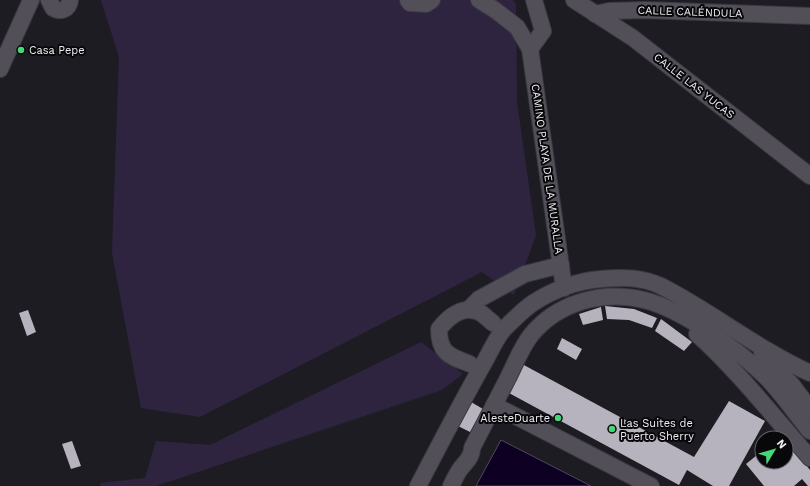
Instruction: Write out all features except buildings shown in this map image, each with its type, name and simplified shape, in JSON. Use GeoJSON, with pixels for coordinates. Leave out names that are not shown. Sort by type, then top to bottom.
{"type":"FeatureCollection","features":[{"type":"Feature","properties":{"kind":"street"},"geometry":{"type":"LineString","coordinates":[[0,69],[31,0]]}},
{"type":"Feature","properties":{"kind":"street"},"geometry":{"type":"LineString","coordinates":[[49,0],[51,6],[59,11],[68,7],[70,0]]}},
{"type":"Feature","properties":{"kind":"street"},"geometry":{"type":"LineString","coordinates":[[408,0],[410,3],[426,4],[432,0]]}},
{"type":"Feature","properties":{"kind":"street","name":"CAMINO PLAYA DE LA MURALLA"},"geometry":{"type":"LineString","coordinates":[[479,0],[517,27],[530,49],[564,288]]}},
{"type":"Feature","properties":{"kind":"street"},"geometry":{"type":"LineString","coordinates":[[530,49],[543,32],[534,0]]}},
{"type":"Feature","properties":{"kind":"street","name":"CALLE LAS YUCAS"},"geometry":{"type":"LineString","coordinates":[[574,0],[633,38],[810,176]]}},
{"type":"Feature","properties":{"kind":"street","name":"CALLE CALÉNDULA"},"geometry":{"type":"LineString","coordinates":[[595,14],[609,11],[645,10],[810,16]]}},
{"type":"Feature","properties":{"kind":"street"},"geometry":{"type":"LineString","coordinates":[[470,364],[452,358],[442,346],[440,329],[445,322],[452,316],[468,310],[479,299],[525,274],[561,265]]}},
{"type":"Feature","properties":{"kind":"street"},"geometry":{"type":"LineString","coordinates":[[418,486],[461,403],[503,330],[533,303],[585,280],[625,277],[643,280],[659,286],[703,310],[753,343],[792,365],[810,373]]}},
{"type":"Feature","properties":{"kind":"street"},"geometry":{"type":"LineString","coordinates":[[451,486],[461,467],[462,458],[466,451],[472,448],[519,355],[531,335],[549,318],[563,309],[581,301],[599,297],[615,296],[644,300],[690,320],[731,348],[768,379],[805,414]]}},
{"type":"Feature","properties":{"kind":"street"},"geometry":{"type":"LineString","coordinates":[[539,300],[549,318]]}},
{"type":"Feature","properties":{"kind":"street"},"geometry":{"type":"LineString","coordinates":[[664,308],[710,346],[739,376],[786,430]]}},
{"type":"Feature","properties":{"kind":"street"},"geometry":{"type":"LineString","coordinates":[[468,310],[480,313],[494,324]]}},
{"type":"Feature","properties":{"kind":"street"},"geometry":{"type":"LineString","coordinates":[[753,343],[792,385],[805,414],[810,431]]}},
{"type":"Feature","properties":{"kind":"street"},"geometry":{"type":"LineString","coordinates":[[768,359],[779,364],[798,377],[810,392]]}},
{"type":"Feature","properties":{"kind":"street"},"geometry":{"type":"LineString","coordinates":[[494,405],[651,486]]}},
{"type":"Feature","properties":{"kind":"street"},"geometry":{"type":"LineString","coordinates":[[794,430],[798,428],[805,414]]}},
{"type":"Feature","properties":{"kind":"street"},"geometry":{"type":"LineString","coordinates":[[794,437],[808,449]]}},
{"type":"Feature","properties":{"kind":"shaded area"},"geometry":{"type":"Polygon","coordinates":[[[101,0],[513,0],[516,4],[517,102],[536,235],[514,295],[482,272],[200,417],[141,408],[112,253],[119,57],[101,0]]]}},
{"type":"Feature","properties":{"kind":"shaded area"},"geometry":{"type":"Polygon","coordinates":[[[421,342],[463,374],[442,390],[156,486],[101,486],[100,483],[145,478],[156,441],[210,445],[421,342]]]}},
{"type":"Feature","properties":{"kind":"shaded area"},"geometry":{"type":"Polygon","coordinates":[[[501,440],[591,486],[476,486],[501,440]]]}},
{"type":"Feature","properties":{"kind":"place","name":"Casa Pepe"},"geometry":{"type":"Point","coordinates":[21,50]}},
{"type":"Feature","properties":{"kind":"place","name":"AlesteDuarte"},"geometry":{"type":"Point","coordinates":[558,418]}},
{"type":"Feature","properties":{"kind":"place","name":"Las Suites de Puerto Sherry"},"geometry":{"type":"Point","coordinates":[612,429]}}]}
